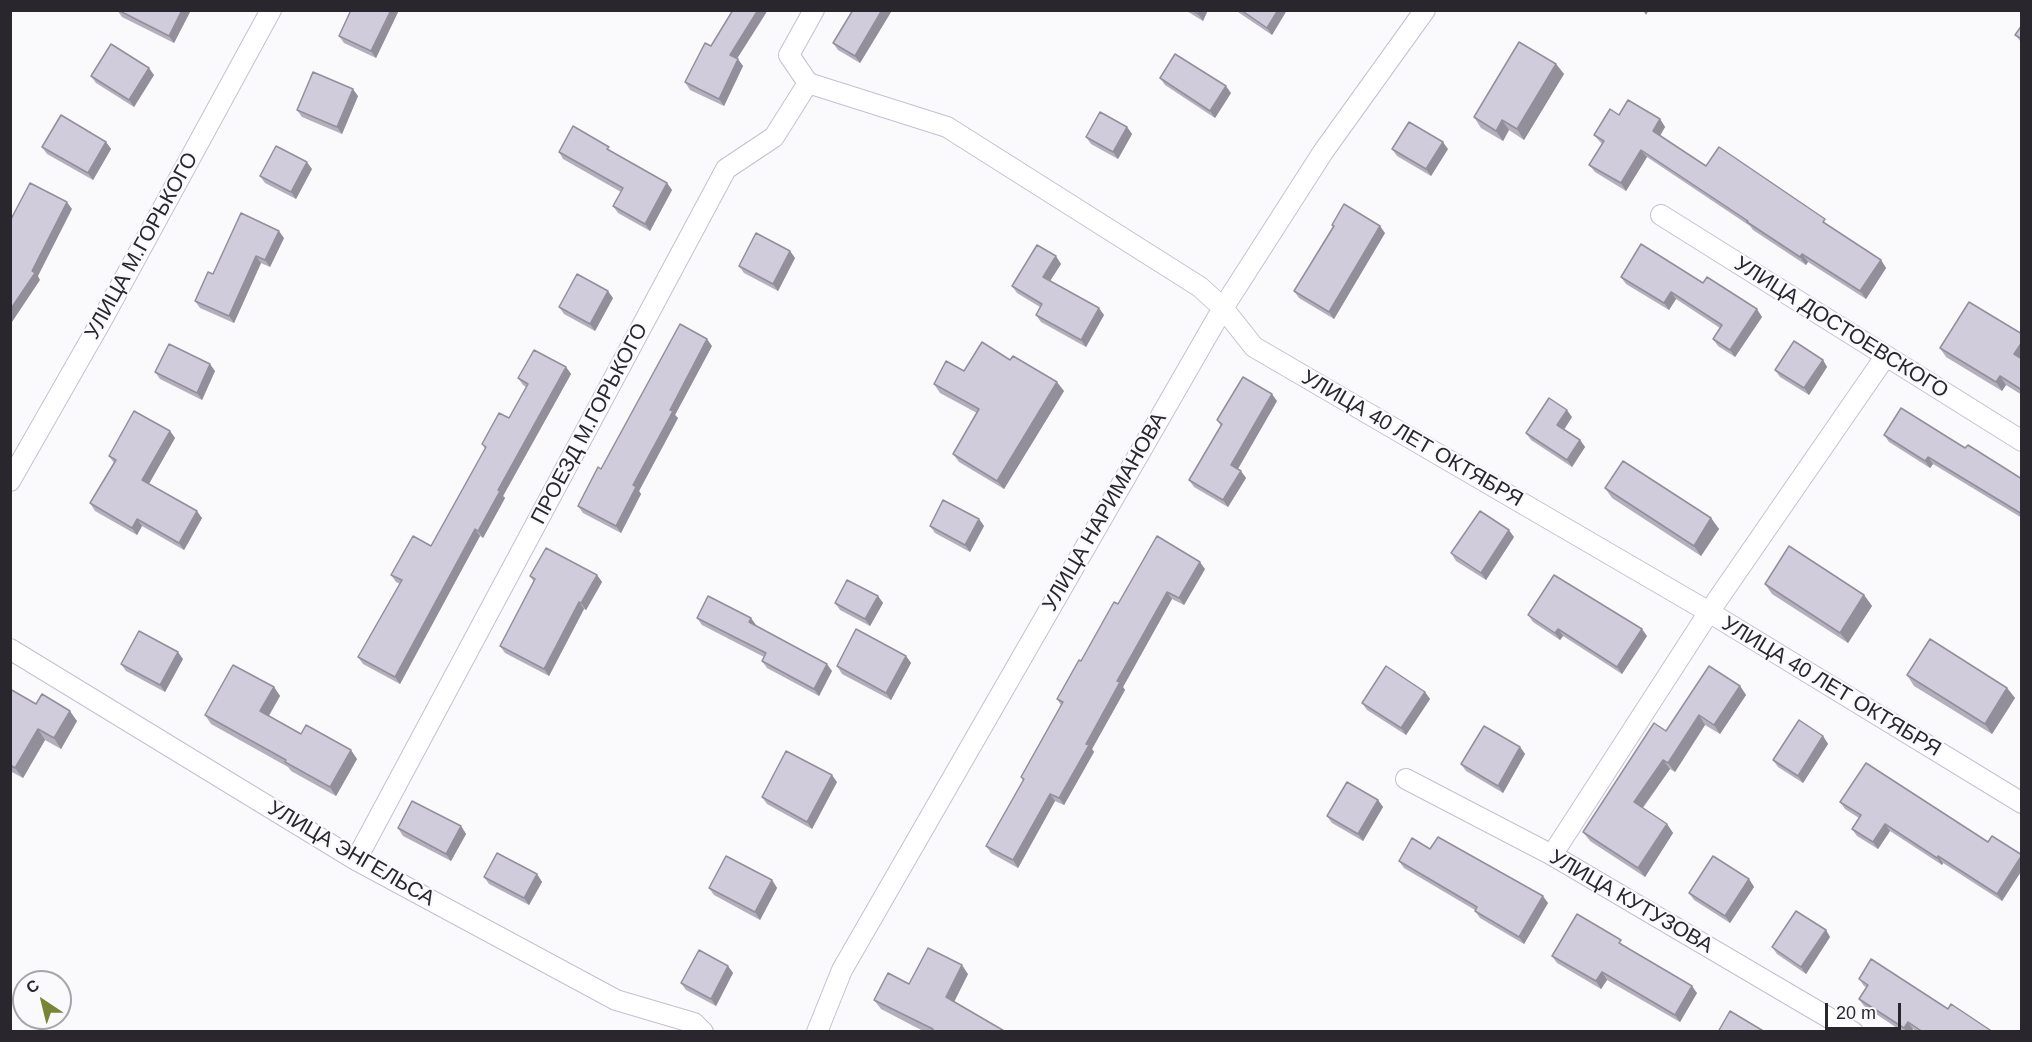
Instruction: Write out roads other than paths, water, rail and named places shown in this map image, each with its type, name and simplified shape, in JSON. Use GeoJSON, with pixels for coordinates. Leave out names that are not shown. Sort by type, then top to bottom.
{"type":"FeatureCollection","features":[{"type":"Feature","properties":{"kind":"street","name":"УЛИЦА М.ГОРЬКОГО"},"geometry":{"type":"LineString","coordinates":[[10,481],[109,308],[271,10]]}},
{"type":"Feature","properties":{"kind":"street"},"geometry":{"type":"LineString","coordinates":[[808,83],[789,55],[814,10]]}},
{"type":"Feature","properties":{"kind":"street","name":"УЛИЦА НАРИМАНОВА"},"geometry":{"type":"LineString","coordinates":[[817,1032],[842,970],[1223,308],[1323,152],[1425,10]]}},
{"type":"Feature","properties":{"kind":"street","name":"УЛИЦА 40 ЛЕТ ОКТЯБРЯ"},"geometry":{"type":"LineString","coordinates":[[808,83],[947,127],[1200,287],[1223,308],[1254,347],[1709,612],[2022,803]]}},
{"type":"Feature","properties":{"kind":"street","name":"ПРОЕЗД М.ГОРЬКОГО"},"geometry":{"type":"LineString","coordinates":[[356,860],[726,169],[774,137],[808,83]]}},
{"type":"Feature","properties":{"kind":"street","name":"УЛИЦА ДОСТОЕВСКОГО"},"geometry":{"type":"LineString","coordinates":[[1661,215],[2022,441]]}},
{"type":"Feature","properties":{"kind":"street"},"geometry":{"type":"LineString","coordinates":[[1552,855],[1709,612],[1886,357]]}},
{"type":"Feature","properties":{"kind":"street","name":"УЛИЦА ЭНГЕЛЬСА"},"geometry":{"type":"LineString","coordinates":[[10,649],[356,860],[616,1000],[694,1023],[703,1032]]}},
{"type":"Feature","properties":{"kind":"street","name":"УЛИЦА КУТУЗОВА"},"geometry":{"type":"LineString","coordinates":[[1406,779],[1552,855],[1852,1032]]}}]}
